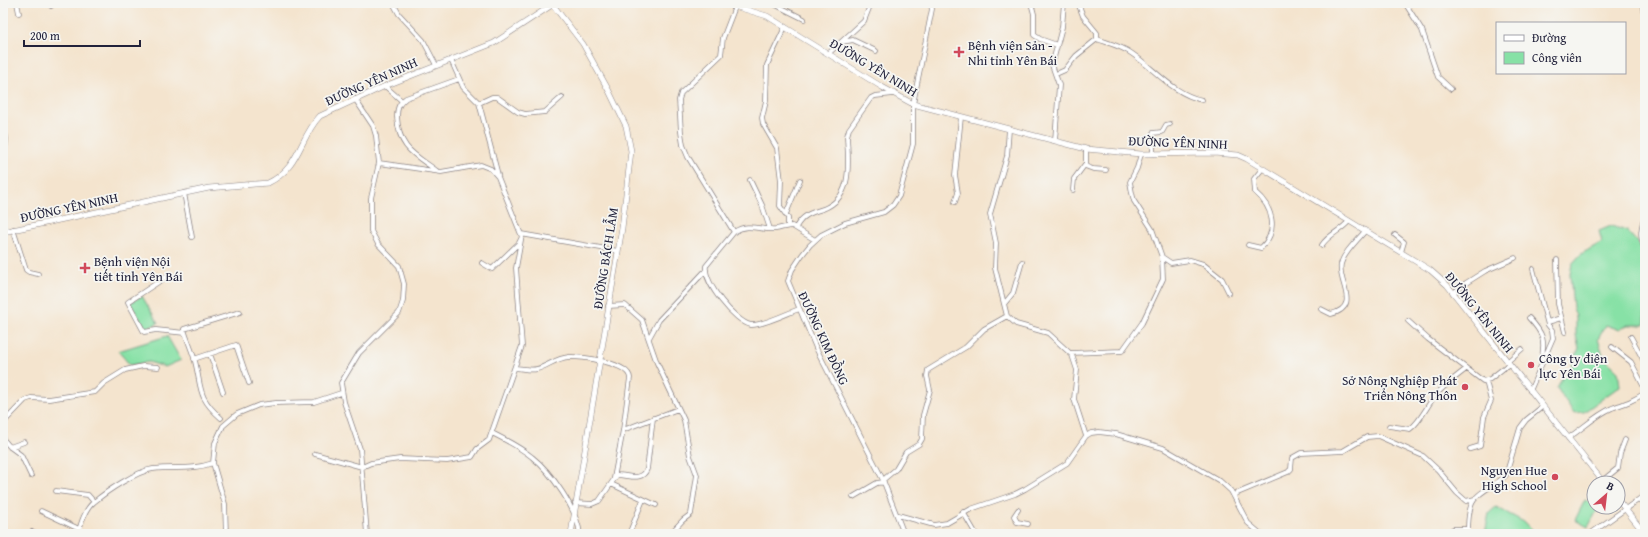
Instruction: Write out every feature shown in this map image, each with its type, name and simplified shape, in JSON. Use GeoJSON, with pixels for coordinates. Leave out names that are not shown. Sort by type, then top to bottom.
{"type":"FeatureCollection","features":[{"type":"Feature","properties":{"kind":"main road","name":"ĐƯỜNG YÊN NINH"},"geometry":{"type":"LineString","coordinates":[[724,3],[762,13],[829,53],[882,88],[913,104],[1086,149],[1140,154],[1231,154],[1247,159],[1430,270],[1453,293],[1597,475]]}},
{"type":"Feature","properties":{"kind":"main road","name":"ĐƯỜNG YÊN NINH"},"geometry":{"type":"LineString","coordinates":[[3,232],[214,187],[259,185],[276,179],[291,166],[313,125],[320,116],[385,86],[500,39],[554,4]]}},
{"type":"Feature","properties":{"kind":"main road","name":"ĐƯỜNG BÁCH LẪM"},"geometry":{"type":"LineString","coordinates":[[554,4],[583,44],[626,126],[631,151],[618,251],[571,534]]}},
{"type":"Feature","properties":{"kind":"main road"},"geometry":{"type":"LineString","coordinates":[[1626,510],[1645,534]]}},
{"type":"Feature","properties":{"kind":"street"},"geometry":{"type":"LineString","coordinates":[[17,3],[19,14]]}},
{"type":"Feature","properties":{"kind":"street"},"geometry":{"type":"LineString","coordinates":[[393,3],[400,14],[423,40],[436,65]]}},
{"type":"Feature","properties":{"kind":"street"},"geometry":{"type":"LineString","coordinates":[[772,3],[804,19]]}},
{"type":"Feature","properties":{"kind":"street"},"geometry":{"type":"LineString","coordinates":[[829,53],[864,21],[871,3]]}},
{"type":"Feature","properties":{"kind":"street","name":"ĐƯỜNG KIM ĐỒNG"},"geometry":{"type":"LineString","coordinates":[[904,534],[884,481],[816,348],[789,285],[789,275],[815,240],[828,230],[845,223],[884,212],[896,201],[906,173],[913,144],[913,104],[932,9],[930,3]]}},
{"type":"Feature","properties":{"kind":"street"},"geometry":{"type":"LineString","coordinates":[[1032,3],[1034,14],[1034,35],[1040,39],[1057,45]]}},
{"type":"Feature","properties":{"kind":"street"},"geometry":{"type":"LineString","coordinates":[[1055,141],[1060,88],[1052,65],[1063,22],[1064,3]]}},
{"type":"Feature","properties":{"kind":"street"},"geometry":{"type":"LineString","coordinates":[[1078,3],[1083,16],[1097,33],[1097,39]]}},
{"type":"Feature","properties":{"kind":"street"},"geometry":{"type":"LineString","coordinates":[[1405,3],[1422,30],[1438,77],[1451,89]]}},
{"type":"Feature","properties":{"kind":"street"},"geometry":{"type":"LineString","coordinates":[[1642,3],[1645,19]]}},
{"type":"Feature","properties":{"kind":"street"},"geometry":{"type":"LineString","coordinates":[[734,232],[685,150],[681,132],[679,100],[684,89],[721,55],[723,38],[736,7]]}},
{"type":"Feature","properties":{"kind":"street"},"geometry":{"type":"LineString","coordinates":[[785,27],[767,65],[766,103],[762,120],[777,148],[781,181],[780,206],[789,219],[788,226]]}},
{"type":"Feature","properties":{"kind":"street"},"geometry":{"type":"LineString","coordinates":[[1056,74],[1065,70],[1076,56],[1097,39]]}},
{"type":"Feature","properties":{"kind":"street"},"geometry":{"type":"LineString","coordinates":[[1097,39],[1125,49],[1173,87],[1190,97],[1202,100]]}},
{"type":"Feature","properties":{"kind":"street"},"geometry":{"type":"LineString","coordinates":[[840,43],[853,40],[876,50]]}},
{"type":"Feature","properties":{"kind":"street"},"geometry":{"type":"LineString","coordinates":[[315,454],[362,467],[371,463],[400,459],[447,461],[472,457],[476,449],[489,440],[515,368],[522,346],[516,268],[521,234],[498,177],[480,103],[465,90],[451,60]]}},
{"type":"Feature","properties":{"kind":"street"},"geometry":{"type":"LineString","coordinates":[[437,172],[407,148],[400,138],[397,112],[402,101],[459,79]]}},
{"type":"Feature","properties":{"kind":"street"},"geometry":{"type":"LineString","coordinates":[[385,86],[402,101]]}},
{"type":"Feature","properties":{"kind":"street"},"geometry":{"type":"LineString","coordinates":[[796,227],[805,216],[829,206],[844,191],[848,181],[847,136],[849,129],[871,98],[875,96],[893,94]]}},
{"type":"Feature","properties":{"kind":"street"},"geometry":{"type":"LineString","coordinates":[[480,103],[492,97],[497,97],[518,112],[525,114],[546,112],[562,97]]}},
{"type":"Feature","properties":{"kind":"street"},"geometry":{"type":"LineString","coordinates":[[355,99],[375,130],[379,163],[371,198],[372,231],[375,241],[393,259],[401,271],[404,284],[401,308],[395,318],[364,347],[353,360],[341,383],[341,393],[358,444],[362,467],[367,534]]}},
{"type":"Feature","properties":{"kind":"street"},"geometry":{"type":"LineString","coordinates":[[3,117],[6,139],[3,172]]}},
{"type":"Feature","properties":{"kind":"street"},"geometry":{"type":"LineString","coordinates":[[955,202],[958,193],[955,175],[961,117]]}},
{"type":"Feature","properties":{"kind":"street"},"geometry":{"type":"LineString","coordinates":[[1153,154],[1153,133],[1162,132],[1166,125],[1170,124]]}},
{"type":"Feature","properties":{"kind":"street"},"geometry":{"type":"LineString","coordinates":[[1009,129],[1006,159],[990,214],[996,243],[995,268],[1007,316],[1016,324],[1048,333],[1071,353],[1077,370],[1073,395],[1074,403],[1086,436]]}},
{"type":"Feature","properties":{"kind":"street"},"geometry":{"type":"LineString","coordinates":[[1073,190],[1074,178],[1085,166],[1086,149]]}},
{"type":"Feature","properties":{"kind":"street"},"geometry":{"type":"LineString","coordinates":[[1071,353],[1118,353],[1122,351],[1142,323],[1164,279],[1162,257],[1152,230],[1134,201],[1132,193],[1130,182],[1138,168],[1140,154]]}},
{"type":"Feature","properties":{"kind":"street"},"geometry":{"type":"LineString","coordinates":[[379,163],[437,172],[478,165],[491,169],[498,177]]}},
{"type":"Feature","properties":{"kind":"street"},"geometry":{"type":"LineString","coordinates":[[1085,166],[1091,169],[1106,170]]}},
{"type":"Feature","properties":{"kind":"street"},"geometry":{"type":"LineString","coordinates":[[1248,245],[1261,248],[1270,237],[1271,232],[1272,219],[1268,206],[1255,192],[1254,179],[1262,168]]}},
{"type":"Feature","properties":{"kind":"street"},"geometry":{"type":"LineString","coordinates":[[750,180],[762,205],[770,229]]}},
{"type":"Feature","properties":{"kind":"street"},"geometry":{"type":"LineString","coordinates":[[786,214],[800,180]]}},
{"type":"Feature","properties":{"kind":"street"},"geometry":{"type":"LineString","coordinates":[[184,194],[192,237]]}},
{"type":"Feature","properties":{"kind":"street"},"geometry":{"type":"LineString","coordinates":[[1645,216],[1641,228],[1642,242],[1645,248]]}},
{"type":"Feature","properties":{"kind":"street"},"geometry":{"type":"LineString","coordinates":[[1322,245],[1327,238],[1342,230],[1349,221]]}},
{"type":"Feature","properties":{"kind":"street"},"geometry":{"type":"LineString","coordinates":[[649,338],[659,320],[706,270],[708,264],[734,232],[754,226],[777,229],[788,226],[796,227],[815,240]]}},
{"type":"Feature","properties":{"kind":"street"},"geometry":{"type":"LineString","coordinates":[[13,229],[26,270],[38,274]]}},
{"type":"Feature","properties":{"kind":"street"},"geometry":{"type":"LineString","coordinates":[[1321,309],[1331,314],[1340,310],[1345,304],[1347,297],[1341,272],[1342,262],[1365,231]]}},
{"type":"Feature","properties":{"kind":"street"},"geometry":{"type":"LineString","coordinates":[[521,234],[618,251]]}},
{"type":"Feature","properties":{"kind":"street"},"geometry":{"type":"LineString","coordinates":[[1395,235],[1404,242],[1401,252]]}},
{"type":"Feature","properties":{"kind":"street"},"geometry":{"type":"LineString","coordinates":[[482,263],[492,268],[521,240]]}},
{"type":"Feature","properties":{"kind":"street"},"geometry":{"type":"LineString","coordinates":[[1162,257],[1171,263],[1190,260],[1203,264],[1222,278],[1229,293]]}},
{"type":"Feature","properties":{"kind":"street"},"geometry":{"type":"LineString","coordinates":[[1453,293],[1485,271],[1515,258]]}},
{"type":"Feature","properties":{"kind":"street"},"geometry":{"type":"LineString","coordinates":[[1557,260],[1558,304],[1565,332]]}},
{"type":"Feature","properties":{"kind":"street"},"geometry":{"type":"LineString","coordinates":[[1004,304],[1013,293],[1022,262]]}},
{"type":"Feature","properties":{"kind":"street"},"geometry":{"type":"LineString","coordinates":[[1530,391],[1552,338],[1552,330],[1548,322],[1533,269]]}},
{"type":"Feature","properties":{"kind":"street"},"geometry":{"type":"LineString","coordinates":[[706,270],[707,278],[729,310],[738,318],[752,325],[799,309]]}},
{"type":"Feature","properties":{"kind":"street"},"geometry":{"type":"LineString","coordinates":[[166,277],[128,302],[144,332],[156,330],[185,333]]}},
{"type":"Feature","properties":{"kind":"street"},"geometry":{"type":"LineString","coordinates":[[608,306],[625,305],[642,320],[657,363],[684,420],[690,456],[697,475],[691,514],[670,534]]}},
{"type":"Feature","properties":{"kind":"street"},"geometry":{"type":"LineString","coordinates":[[221,418],[210,408],[202,395],[194,359],[184,329],[240,312]]}},
{"type":"Feature","properties":{"kind":"street"},"geometry":{"type":"LineString","coordinates":[[853,497],[877,483],[884,481],[896,469],[906,452],[919,444],[922,439],[923,415],[930,390],[927,376],[928,370],[969,345],[984,329],[1007,316]]}},
{"type":"Feature","properties":{"kind":"street"},"geometry":{"type":"LineString","coordinates":[[1529,318],[1540,331],[1542,336],[1544,351],[1539,370]]}},
{"type":"Feature","properties":{"kind":"street"},"geometry":{"type":"LineString","coordinates":[[1548,322],[1561,318]]}},
{"type":"Feature","properties":{"kind":"street"},"geometry":{"type":"LineString","coordinates":[[1408,321],[1466,369],[1481,380],[1486,381]]}},
{"type":"Feature","properties":{"kind":"street"},"geometry":{"type":"LineString","coordinates":[[1631,337],[1645,363]]}},
{"type":"Feature","properties":{"kind":"street"},"geometry":{"type":"LineString","coordinates":[[194,359],[236,345],[249,383]]}},
{"type":"Feature","properties":{"kind":"street"},"geometry":{"type":"LineString","coordinates":[[1612,347],[1631,362],[1645,389]]}},
{"type":"Feature","properties":{"kind":"street"},"geometry":{"type":"LineString","coordinates":[[1486,381],[1522,349]]}},
{"type":"Feature","properties":{"kind":"street"},"geometry":{"type":"LineString","coordinates":[[210,354],[223,392]]}},
{"type":"Feature","properties":{"kind":"street"},"geometry":{"type":"LineString","coordinates":[[515,368],[537,369],[556,360],[570,357],[599,361],[618,366],[630,373],[623,430],[614,478],[599,501],[592,504],[576,503]]}},
{"type":"Feature","properties":{"kind":"street"},"geometry":{"type":"LineString","coordinates":[[3,423],[25,400],[31,398],[49,399],[95,392],[104,382],[125,370],[143,366],[158,367]]}},
{"type":"Feature","properties":{"kind":"street"},"geometry":{"type":"LineString","coordinates":[[1389,426],[1410,429],[1417,424],[1436,394],[1466,369]]}},
{"type":"Feature","properties":{"kind":"street"},"geometry":{"type":"LineString","coordinates":[[1470,449],[1480,446],[1484,417],[1491,401],[1486,381]]}},
{"type":"Feature","properties":{"kind":"street"},"geometry":{"type":"LineString","coordinates":[[226,534],[225,504],[213,463],[214,443],[219,431],[227,421],[237,414],[251,408],[268,404],[314,402],[341,393]]}},
{"type":"Feature","properties":{"kind":"street"},"geometry":{"type":"LineString","coordinates":[[1568,438],[1611,408],[1628,404],[1645,393]]}},
{"type":"Feature","properties":{"kind":"street"},"geometry":{"type":"LineString","coordinates":[[1232,495],[1288,472],[1291,469],[1292,458],[1301,453],[1343,451],[1366,437],[1376,435],[1423,456],[1438,470],[1456,493],[1466,501],[1475,499],[1506,475],[1520,428],[1526,420],[1542,407]]}},
{"type":"Feature","properties":{"kind":"street"},"geometry":{"type":"LineString","coordinates":[[623,430],[678,409]]}},
{"type":"Feature","properties":{"kind":"street"},"geometry":{"type":"LineString","coordinates":[[614,478],[619,475],[640,477],[646,471],[653,418]]}},
{"type":"Feature","properties":{"kind":"street"},"geometry":{"type":"LineString","coordinates":[[492,432],[534,458],[566,498],[574,514],[580,534]]}},
{"type":"Feature","properties":{"kind":"street"},"geometry":{"type":"LineString","coordinates":[[898,515],[937,526],[947,523],[964,512],[1015,494],[1067,463],[1086,436],[1093,432],[1105,433],[1163,448],[1220,481],[1232,495],[1248,523],[1260,534]]}},
{"type":"Feature","properties":{"kind":"street"},"geometry":{"type":"LineString","coordinates":[[3,439],[10,447],[21,455],[31,476]]}},
{"type":"Feature","properties":{"kind":"street"},"geometry":{"type":"LineString","coordinates":[[1610,475],[1618,468],[1620,453],[1625,440]]}},
{"type":"Feature","properties":{"kind":"street"},"geometry":{"type":"LineString","coordinates":[[10,447],[24,442]]}},
{"type":"Feature","properties":{"kind":"street"},"geometry":{"type":"LineString","coordinates":[[41,511],[78,532],[87,510],[94,502],[145,471],[157,468],[194,468],[213,463]]}},
{"type":"Feature","properties":{"kind":"street"},"geometry":{"type":"LineString","coordinates":[[611,484],[656,505]]}},
{"type":"Feature","properties":{"kind":"street"},"geometry":{"type":"LineString","coordinates":[[56,491],[88,495],[94,502]]}},
{"type":"Feature","properties":{"kind":"street"},"geometry":{"type":"LineString","coordinates":[[1626,510],[1645,495]]}},
{"type":"Feature","properties":{"kind":"street"},"geometry":{"type":"LineString","coordinates":[[1447,534],[1453,529],[1468,532],[1471,506],[1475,499]]}},
{"type":"Feature","properties":{"kind":"street"},"geometry":{"type":"LineString","coordinates":[[629,534],[643,500]]}},
{"type":"Feature","properties":{"kind":"street"},"geometry":{"type":"LineString","coordinates":[[1018,510],[1014,516],[1017,522],[1028,524]]}},
{"type":"Feature","properties":{"kind":"street"},"geometry":{"type":"LineString","coordinates":[[964,512],[976,534]]}},
{"type":"Feature","properties":{"kind":"street"},"geometry":{"type":"LineString","coordinates":[[1590,534],[1618,515]]}},
{"type":"Feature","properties":{"kind":"green space"},"geometry":{"type":"Polygon","coordinates":[[[1611,226],[1627,231],[1645,255],[1645,325],[1627,325],[1620,330],[1606,325],[1598,339],[1604,358],[1618,371],[1620,386],[1584,412],[1574,413],[1557,388],[1563,376],[1569,372],[1579,348],[1576,335],[1576,316],[1573,308],[1570,274],[1572,264],[1581,254],[1602,242],[1599,231],[1611,226]]]}},
{"type":"Feature","properties":{"kind":"green space"},"geometry":{"type":"Polygon","coordinates":[[[142,296],[158,323],[146,329],[130,303],[142,296]]]}},
{"type":"Feature","properties":{"kind":"green space"},"geometry":{"type":"Polygon","coordinates":[[[167,336],[181,360],[165,367],[149,362],[130,365],[118,351],[167,336]]]}},
{"type":"Feature","properties":{"kind":"green space"},"geometry":{"type":"Polygon","coordinates":[[[1585,500],[1586,515],[1595,515],[1588,527],[1575,520],[1585,500]]]}},
{"type":"Feature","properties":{"kind":"green space"},"geometry":{"type":"Polygon","coordinates":[[[1496,507],[1524,522],[1535,534],[1485,534],[1489,513],[1496,507]]]}},
{"type":"Feature","properties":{"kind":"place","name":"Bệnh viện Sản - Nhi tỉnh Yên Bái"},"geometry":{"type":"Point","coordinates":[959,52]}},
{"type":"Feature","properties":{"kind":"place","name":"Bệnh viện Nội tiết tỉnh Yên Bái"},"geometry":{"type":"Point","coordinates":[85,268]}},
{"type":"Feature","properties":{"kind":"place","name":"Công ty điện lực Yên Bái"},"geometry":{"type":"Point","coordinates":[1531,365]}},
{"type":"Feature","properties":{"kind":"place","name":"Sở Nông Nghiệp Phát Triển Nông Thôn"},"geometry":{"type":"Point","coordinates":[1465,387]}},
{"type":"Feature","properties":{"kind":"place","name":"Nguyen Hue High School"},"geometry":{"type":"Point","coordinates":[1555,477]}}]}
